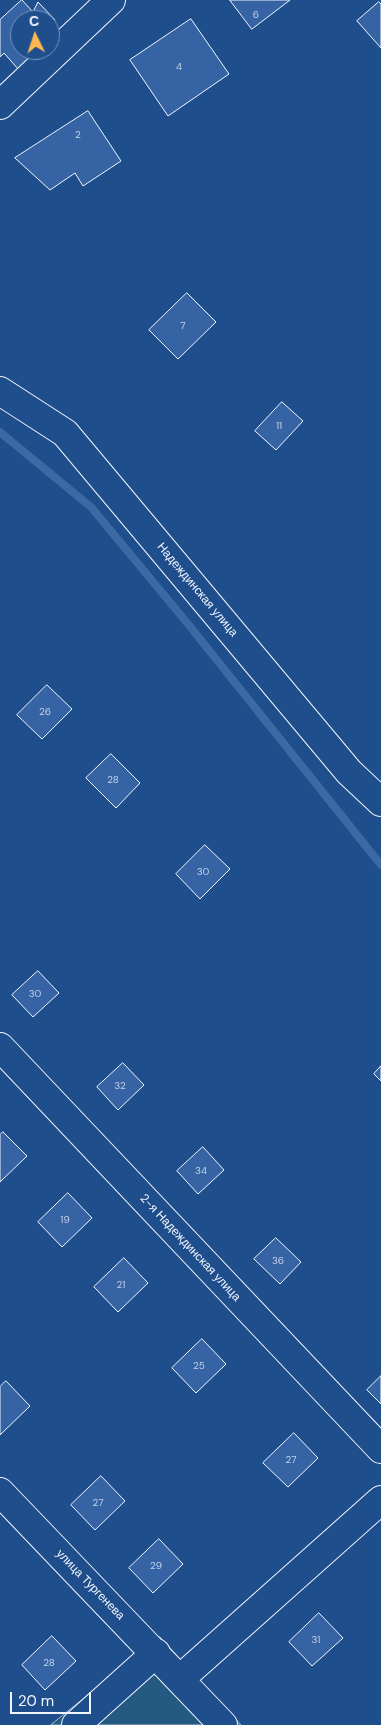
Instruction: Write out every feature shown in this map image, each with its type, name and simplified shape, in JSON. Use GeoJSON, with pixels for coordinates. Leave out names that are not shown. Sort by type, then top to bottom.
{"type":"FeatureCollection","features":[{"type":"Feature","properties":{"kind":"street"},"geometry":{"type":"LineString","coordinates":[[0,105],[111,0]]}},
{"type":"Feature","properties":{"kind":"street","name":"Надеждинская улица"},"geometry":{"type":"LineString","coordinates":[[0,391],[66,433],[349,772],[381,802]]}},
{"type":"Feature","properties":{"kind":"street","name":"2-я Надеждинская улица"},"geometry":{"type":"LineString","coordinates":[[0,1047],[381,1449]]}},
{"type":"Feature","properties":{"kind":"street","name":"улица Тургенева"},"geometry":{"type":"LineString","coordinates":[[0,1492],[223,1725]]}},
{"type":"Feature","properties":{"kind":"street"},"geometry":{"type":"LineString","coordinates":[[180,1679],[381,1500]]}},
{"type":"Feature","properties":{"kind":"street"},"geometry":{"type":"LineString","coordinates":[[76,1725],[156,1653]]}},
{"type":"Feature","properties":{"kind":"shaded area"},"geometry":{"type":"Polygon","coordinates":[[[160,1637],[241,1725],[51,1725],[160,1637]]]}},
{"type":"Feature","properties":{"kind":"building"},"geometry":{"type":"Polygon","coordinates":[[[22,0],[31,10],[11,10],[22,0]]]}},
{"type":"Feature","properties":{"kind":"building"},"geometry":{"type":"Polygon","coordinates":[[[230,0],[290,0],[252,29],[230,0]]]}},
{"type":"Feature","properties":{"kind":"building"},"geometry":{"type":"Polygon","coordinates":[[[38,2],[46,10],[34,10],[38,2]]]}},
{"type":"Feature","properties":{"kind":"building"},"geometry":{"type":"Polygon","coordinates":[[[379,2],[381,4],[381,48],[357,21],[379,2]]]}},
{"type":"Feature","properties":{"kind":"building"},"geometry":{"type":"Polygon","coordinates":[[[10,11],[10,60],[4,53],[0,57],[0,20],[10,11]]]}},
{"type":"Feature","properties":{"kind":"building"},"geometry":{"type":"Polygon","coordinates":[[[191,19],[229,74],[168,116],[130,60],[191,19]]]}},
{"type":"Feature","properties":{"kind":"building"},"geometry":{"type":"Polygon","coordinates":[[[10,60],[27,60],[18,69],[10,60]]]}},
{"type":"Feature","properties":{"kind":"building"},"geometry":{"type":"Polygon","coordinates":[[[88,111],[121,161],[83,186],[75,173],[50,190],[15,158],[88,111]]]}},
{"type":"Feature","properties":{"kind":"building"},"geometry":{"type":"Polygon","coordinates":[[[187,293],[216,322],[178,359],[149,330],[187,293]]]}},
{"type":"Feature","properties":{"kind":"building"},"geometry":{"type":"Polygon","coordinates":[[[282,402],[303,421],[276,450],[255,431],[282,402]]]}},
{"type":"Feature","properties":{"kind":"building"},"geometry":{"type":"Polygon","coordinates":[[[47,685],[72,709],[42,739],[17,715],[47,685]]]}},
{"type":"Feature","properties":{"kind":"building"},"geometry":{"type":"Polygon","coordinates":[[[111,754],[140,783],[116,808],[86,778],[111,754]]]}},
{"type":"Feature","properties":{"kind":"building"},"geometry":{"type":"Polygon","coordinates":[[[205,845],[230,869],[200,899],[176,874],[205,845]]]}},
{"type":"Feature","properties":{"kind":"building"},"geometry":{"type":"Polygon","coordinates":[[[38,971],[59,993],[33,1017],[12,995],[38,971]]]}},
{"type":"Feature","properties":{"kind":"building"},"geometry":{"type":"Polygon","coordinates":[[[123,1063],[144,1085],[118,1110],[97,1087],[123,1063]]]}},
{"type":"Feature","properties":{"kind":"building"},"geometry":{"type":"Polygon","coordinates":[[[381,1066],[381,1081],[374,1074],[381,1066]]]}},
{"type":"Feature","properties":{"kind":"building"},"geometry":{"type":"Polygon","coordinates":[[[3,1132],[27,1156],[0,1182],[0,1135],[3,1132]]]}},
{"type":"Feature","properties":{"kind":"building"},"geometry":{"type":"Polygon","coordinates":[[[203,1147],[224,1170],[198,1194],[177,1171],[203,1147]]]}},
{"type":"Feature","properties":{"kind":"building"},"geometry":{"type":"Polygon","coordinates":[[[68,1193],[92,1218],[62,1247],[38,1222],[68,1193]]]}},
{"type":"Feature","properties":{"kind":"building"},"geometry":{"type":"Polygon","coordinates":[[[276,1238],[301,1262],[280,1284],[254,1259],[276,1238]]]}},
{"type":"Feature","properties":{"kind":"building"},"geometry":{"type":"Polygon","coordinates":[[[124,1258],[148,1283],[118,1312],[94,1287],[124,1258]]]}},
{"type":"Feature","properties":{"kind":"building"},"geometry":{"type":"Polygon","coordinates":[[[202,1339],[226,1364],[196,1393],[172,1368],[202,1339]]]}},
{"type":"Feature","properties":{"kind":"building"},"geometry":{"type":"Polygon","coordinates":[[[381,1376],[381,1404],[367,1390],[381,1376]]]}},
{"type":"Feature","properties":{"kind":"building"},"geometry":{"type":"Polygon","coordinates":[[[6,1381],[30,1406],[0,1435],[0,1387],[6,1381]]]}},
{"type":"Feature","properties":{"kind":"building"},"geometry":{"type":"Polygon","coordinates":[[[294,1433],[318,1458],[288,1487],[263,1463],[294,1433]]]}},
{"type":"Feature","properties":{"kind":"building"},"geometry":{"type":"Polygon","coordinates":[[[101,1476],[125,1501],[95,1530],[71,1505],[101,1476]]]}},
{"type":"Feature","properties":{"kind":"building"},"geometry":{"type":"Polygon","coordinates":[[[159,1539],[183,1564],[153,1593],[129,1568],[159,1539]]]}},
{"type":"Feature","properties":{"kind":"building"},"geometry":{"type":"Polygon","coordinates":[[[319,1613],[343,1638],[312,1666],[289,1642],[319,1613]]]}},
{"type":"Feature","properties":{"kind":"building"},"geometry":{"type":"Polygon","coordinates":[[[52,1636],[76,1661],[45,1690],[22,1665],[52,1636]]]}},
{"type":"Feature","properties":{"kind":"waterway"},"geometry":{"type":"LineString","coordinates":[[0,432],[91,507],[188,624],[381,865]]}}]}
